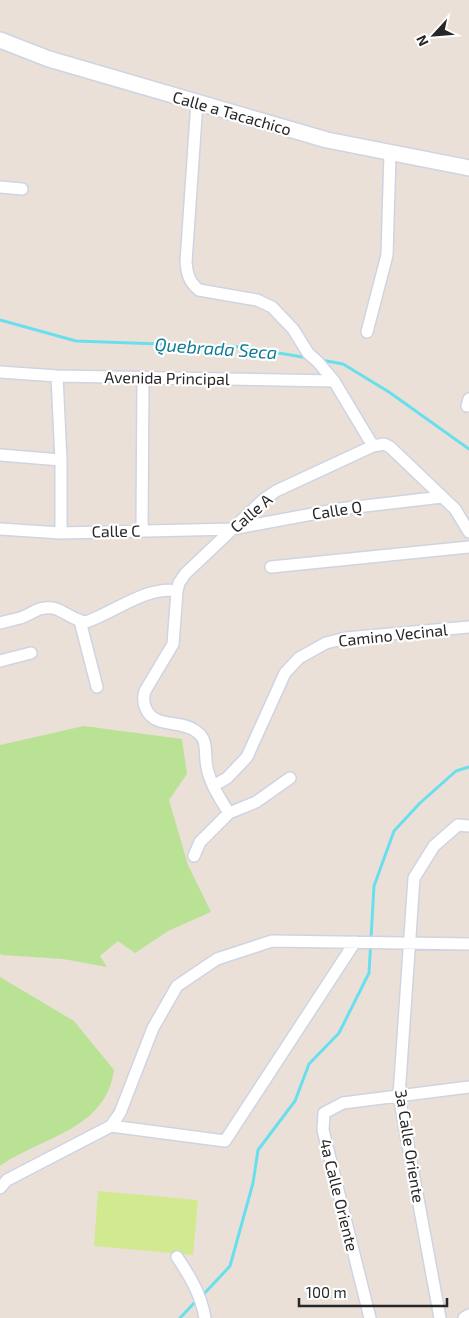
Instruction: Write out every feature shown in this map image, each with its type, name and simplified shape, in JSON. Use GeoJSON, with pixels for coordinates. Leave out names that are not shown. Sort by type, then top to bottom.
{"type":"FeatureCollection","features":[{"type":"Feature","properties":{"kind":"main road","name":"Calle a Tacachico"},"geometry":{"type":"LineString","coordinates":[[0,40],[49,60],[327,140],[469,168]]}},
{"type":"Feature","properties":{"kind":"street"},"geometry":{"type":"LineString","coordinates":[[197,102],[186,262],[192,284],[199,290],[257,300],[272,307],[293,329],[308,353],[334,381],[374,446],[384,444],[390,447],[455,509],[469,532]]}},
{"type":"Feature","properties":{"kind":"street"},"geometry":{"type":"LineString","coordinates":[[367,332],[387,255],[390,153]]}},
{"type":"Feature","properties":{"kind":"street"},"geometry":{"type":"LineString","coordinates":[[0,187],[22,189]]}},
{"type":"Feature","properties":{"kind":"street","name":"Avenida Principal"},"geometry":{"type":"LineString","coordinates":[[0,372],[57,376],[334,381]]}},
{"type":"Feature","properties":{"kind":"street"},"geometry":{"type":"LineString","coordinates":[[57,376],[61,460],[61,532]]}},
{"type":"Feature","properties":{"kind":"street"},"geometry":{"type":"LineString","coordinates":[[142,530],[143,378]]}},
{"type":"Feature","properties":{"kind":"street","name":"Calle A"},"geometry":{"type":"LineString","coordinates":[[176,591],[185,574],[232,529],[276,491],[374,446]]}},
{"type":"Feature","properties":{"kind":"street"},"geometry":{"type":"LineString","coordinates":[[0,456],[61,460]]}},
{"type":"Feature","properties":{"kind":"street","name":"Calle Q"},"geometry":{"type":"LineString","coordinates":[[232,529],[338,509],[442,497]]}},
{"type":"Feature","properties":{"kind":"street","name":"Calle C"},"geometry":{"type":"LineString","coordinates":[[0,529],[61,532],[232,529]]}},
{"type":"Feature","properties":{"kind":"street"},"geometry":{"type":"LineString","coordinates":[[270,567],[469,547]]}},
{"type":"Feature","properties":{"kind":"street"},"geometry":{"type":"LineString","coordinates":[[0,623],[21,618],[33,611],[48,608],[86,622],[160,590],[176,591],[173,644],[145,691],[143,698],[144,706],[149,715],[156,720],[188,727],[198,732],[205,742],[206,761],[213,786],[228,813]]}},
{"type":"Feature","properties":{"kind":"street"},"geometry":{"type":"LineString","coordinates":[[80,621],[97,687]]}},
{"type":"Feature","properties":{"kind":"street","name":"Camino Vecinal"},"geometry":{"type":"LineString","coordinates":[[213,786],[227,778],[247,757],[285,673],[299,658],[326,643],[346,638],[469,626]]}},
{"type":"Feature","properties":{"kind":"street"},"geometry":{"type":"LineString","coordinates":[[0,661],[31,652]]}},
{"type":"Feature","properties":{"kind":"street"},"geometry":{"type":"LineString","coordinates":[[194,856],[200,842],[228,813],[256,802],[290,778]]}},
{"type":"Feature","properties":{"kind":"street","name":"3a Calle Oriente"},"geometry":{"type":"LineString","coordinates":[[440,1318],[399,1096],[408,943],[414,878],[434,846],[458,825],[469,826]]}},
{"type":"Feature","properties":{"kind":"street"},"geometry":{"type":"LineString","coordinates":[[0,1188],[7,1180],[111,1126],[120,1113],[153,1028],[177,986],[217,960],[272,941],[469,944]]}},
{"type":"Feature","properties":{"kind":"street"},"geometry":{"type":"LineString","coordinates":[[111,1126],[225,1141],[355,942]]}},
{"type":"Feature","properties":{"kind":"street"},"geometry":{"type":"LineString","coordinates":[[399,1096],[469,1086]]}},
{"type":"Feature","properties":{"kind":"street","name":"4a Calle Oriente"},"geometry":{"type":"LineString","coordinates":[[370,1318],[323,1130],[324,1113],[343,1103],[399,1096]]}},
{"type":"Feature","properties":{"kind":"street"},"geometry":{"type":"LineString","coordinates":[[177,1257],[192,1281],[204,1309],[205,1318]]}},
{"type":"Feature","properties":{"kind":"street"},"geometry":{"type":"LineString","coordinates":[[464,1318],[469,1315]]}},
{"type":"Feature","properties":{"kind":"green space"},"geometry":{"type":"Polygon","coordinates":[[[84,726],[182,739],[187,774],[169,800],[188,865],[211,912],[168,931],[135,953],[118,941],[100,956],[107,967],[63,959],[0,954],[0,745],[84,726]]]}},
{"type":"Feature","properties":{"kind":"green space"},"geometry":{"type":"Polygon","coordinates":[[[0,977],[74,1021],[114,1070],[108,1090],[99,1106],[85,1119],[69,1130],[0,1166],[0,977]]]}},
{"type":"Feature","properties":{"kind":"green space"},"geometry":{"type":"Polygon","coordinates":[[[98,1191],[198,1200],[193,1255],[94,1246],[98,1191]]]}},
{"type":"Feature","properties":{"kind":"waterway","name":"Quebrada Seca"},"geometry":{"type":"LineString","coordinates":[[0,320],[76,341],[244,347],[308,358]]}},
{"type":"Feature","properties":{"kind":"waterway","name":"Quebrada Seca"},"geometry":{"type":"LineString","coordinates":[[321,360],[343,364],[389,392],[469,449]]}},
{"type":"Feature","properties":{"kind":"waterway","name":"Quebrada Seca"},"geometry":{"type":"LineString","coordinates":[[202,1296],[230,1266],[253,1183],[258,1150],[295,1101],[309,1064],[339,1033],[369,973],[374,886],[394,831],[420,803],[456,771],[469,767]]}},
{"type":"Feature","properties":{"kind":"waterway","name":"Quebrada Seca"},"geometry":{"type":"LineString","coordinates":[[180,1318],[197,1300]]}}]}
